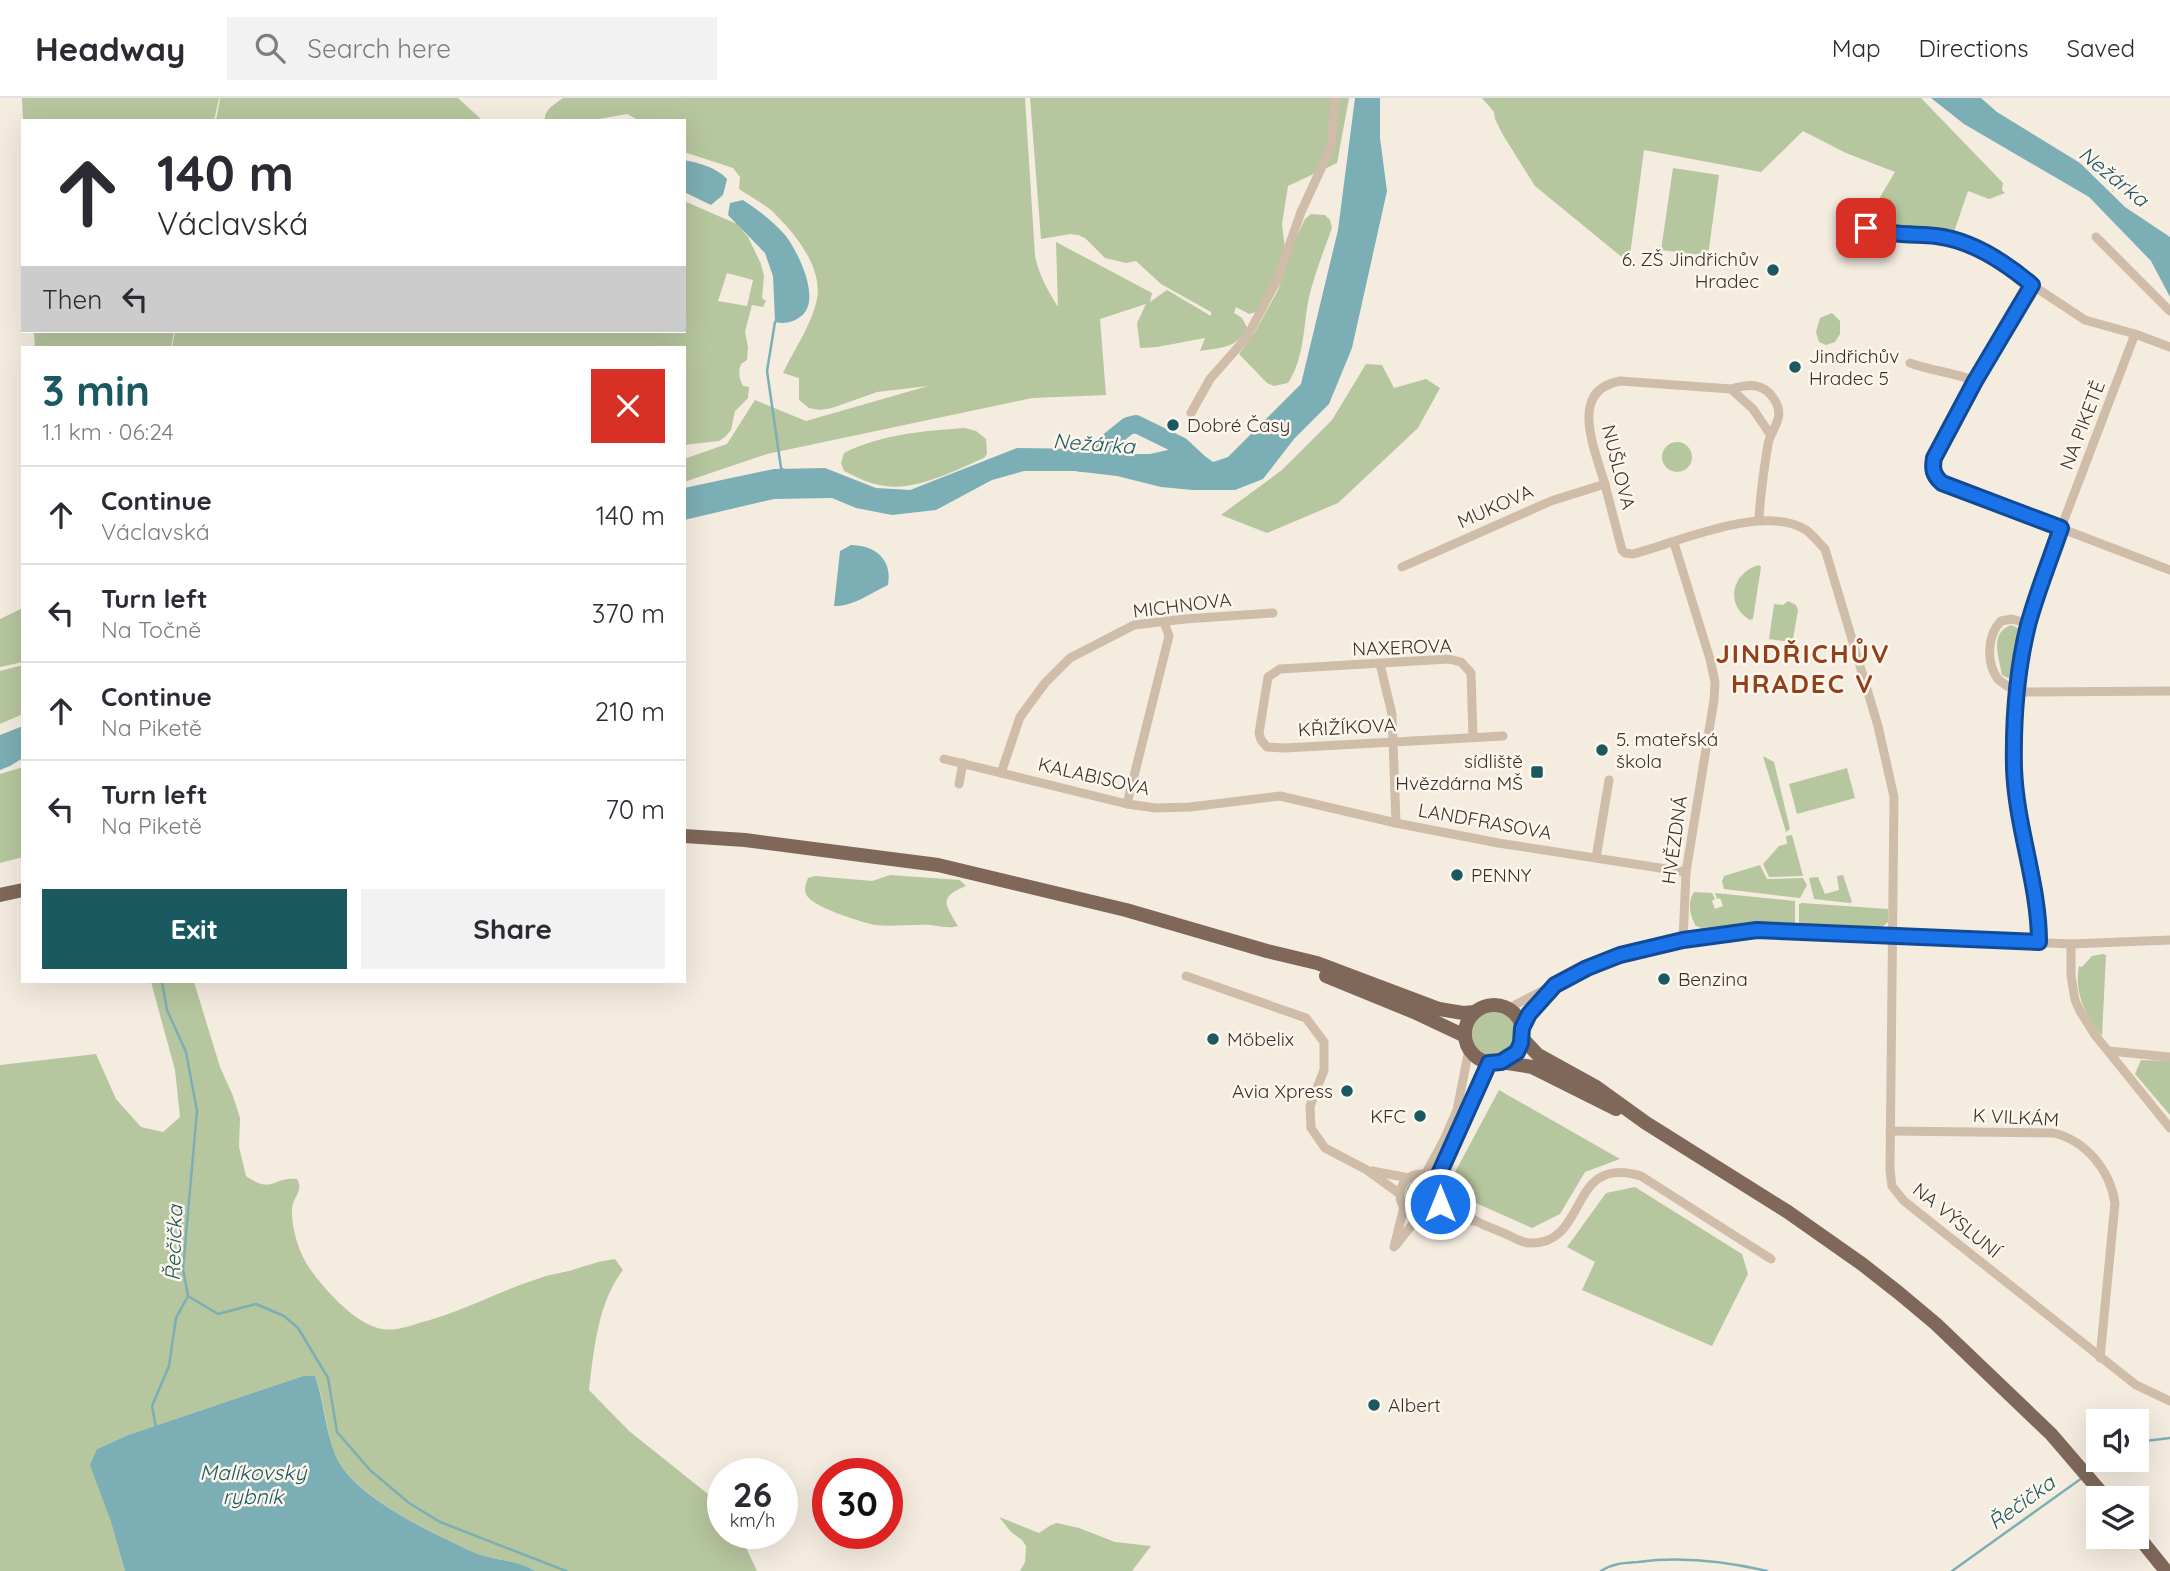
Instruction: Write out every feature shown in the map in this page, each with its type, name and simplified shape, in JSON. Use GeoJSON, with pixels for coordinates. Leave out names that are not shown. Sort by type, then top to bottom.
{"type":"FeatureCollection","features":[{"type":"Feature","properties":{"kind":"main road"},"geometry":{"type":"LineString","coordinates":[[686,836],[745,840],[938,865],[1126,910],[1317,963],[1439,1009],[1463,1013],[1475,1012],[1491,1005],[1507,1009],[1515,1015],[1522,1033],[1538,1055],[1596,1087],[1646,1123],[1788,1212],[1899,1293],[1936,1324],[2051,1434],[2096,1486]]}},
{"type":"Feature","properties":{"kind":"main road"},"geometry":{"type":"LineString","coordinates":[[0,895],[21,890]]}},
{"type":"Feature","properties":{"kind":"main road"},"geometry":{"type":"LineString","coordinates":[[1267,951],[1414,1012],[1467,1042],[1478,1058],[1532,1067],[1646,1123]]}},
{"type":"Feature","properties":{"kind":"main road"},"geometry":{"type":"LineString","coordinates":[[1467,1042],[1468,1022],[1475,1012]]}},
{"type":"Feature","properties":{"kind":"main road"},"geometry":{"type":"LineString","coordinates":[[1495,1062],[1517,1052],[1522,1033]]}},
{"type":"Feature","properties":{"kind":"main road"},"geometry":{"type":"LineString","coordinates":[[2148,1549],[2166,1571]]}},
{"type":"Feature","properties":{"kind":"street"},"geometry":{"type":"LineString","coordinates":[[1191,413],[1210,379],[1247,337],[1277,280],[1301,212],[1331,147],[1335,98]]}},
{"type":"Feature","properties":{"kind":"street"},"geometry":{"type":"LineString","coordinates":[[1846,222],[1886,234],[1939,237],[1964,243],[2017,273],[2085,320],[2170,347]]}},
{"type":"Feature","properties":{"kind":"street"},"geometry":{"type":"LineString","coordinates":[[2096,237],[2170,312]]}},
{"type":"Feature","properties":{"kind":"street"},"geometry":{"type":"LineString","coordinates":[[2032,285],[1975,381],[1934,458],[1934,477],[1942,483],[2170,570]]}},
{"type":"Feature","properties":{"kind":"street","name":"NA PIKETĚ"},"geometry":{"type":"LineString","coordinates":[[2039,942],[2039,920],[2014,769],[2017,692],[2028,624],[2061,528],[2135,334]]}},
{"type":"Feature","properties":{"kind":"street"},"geometry":{"type":"LineString","coordinates":[[1910,362],[1975,381]]}},
{"type":"Feature","properties":{"kind":"street","name":"NUŠLOVA"},"geometry":{"type":"LineString","coordinates":[[1674,543],[1633,554],[1622,550],[1594,445],[1589,415],[1590,405],[1601,388],[1620,381],[1731,389],[1756,385],[1770,394],[1779,411],[1777,423],[1770,434]]}},
{"type":"Feature","properties":{"kind":"street"},"geometry":{"type":"LineString","coordinates":[[1674,543],[1721,528],[1759,520],[1770,434],[1753,409],[1731,389]]}},
{"type":"Feature","properties":{"kind":"street","name":"MUKOVA"},"geometry":{"type":"LineString","coordinates":[[1402,567],[1551,501],[1605,484]]}},
{"type":"Feature","properties":{"kind":"street","name":"NA VÝSLUNÍ"},"geometry":{"type":"LineString","coordinates":[[1759,520],[1777,520],[1807,531],[1825,549],[1878,726],[1894,797],[1890,1132],[1892,1186],[1900,1197],[2100,1358],[2136,1385],[2170,1401]]}},
{"type":"Feature","properties":{"kind":"street","name":"HVĚZDNÁ"},"geometry":{"type":"LineString","coordinates":[[1674,543],[1710,659],[1714,682],[1714,700],[1686,872],[1683,940]]}},
{"type":"Feature","properties":{"kind":"street","name":"MICHNOVA"},"geometry":{"type":"LineString","coordinates":[[1001,773],[1020,717],[1045,683],[1070,658],[1134,625],[1273,613]]}},
{"type":"Feature","properties":{"kind":"street"},"geometry":{"type":"LineString","coordinates":[[2028,624],[2012,619],[2001,621],[1990,637],[1994,670],[1999,680],[2017,692],[2170,691]]}},
{"type":"Feature","properties":{"kind":"street"},"geometry":{"type":"LineString","coordinates":[[1127,804],[1169,636],[1164,622]]}},
{"type":"Feature","properties":{"kind":"street","name":"NAXEROVA"},"geometry":{"type":"LineString","coordinates":[[1268,677],[1270,673],[1280,669],[1449,659],[1461,662],[1471,673],[1473,737]]}},
{"type":"Feature","properties":{"kind":"street"},"geometry":{"type":"LineString","coordinates":[[1380,664],[1392,714],[1396,823]]}},
{"type":"Feature","properties":{"kind":"street","name":"KŘIŽÍKOVA"},"geometry":{"type":"LineString","coordinates":[[1268,677],[1259,733],[1267,747],[1503,736]]}},
{"type":"Feature","properties":{"kind":"street","name":"KALABISOVA"},"geometry":{"type":"LineString","coordinates":[[944,759],[1127,804],[1156,808],[1190,807],[1280,796]]}},
{"type":"Feature","properties":{"kind":"street"},"geometry":{"type":"LineString","coordinates":[[959,784],[963,763]]}},
{"type":"Feature","properties":{"kind":"street"},"geometry":{"type":"LineString","coordinates":[[1596,858],[1609,780]]}},
{"type":"Feature","properties":{"kind":"street","name":"LANDFRASOVA"},"geometry":{"type":"LineString","coordinates":[[1280,796],[1498,843],[1686,872]]}},
{"type":"Feature","properties":{"kind":"street"},"geometry":{"type":"LineString","coordinates":[[1507,1009],[1587,968],[1620,955],[1683,940],[1757,930],[2071,944],[2170,940]]}},
{"type":"Feature","properties":{"kind":"street"},"geometry":{"type":"LineString","coordinates":[[2071,944],[2071,976],[2075,1000],[2090,1028],[2170,1128]]}},
{"type":"Feature","properties":{"kind":"street"},"geometry":{"type":"LineString","coordinates":[[1186,976],[1306,1018],[1324,1042],[1324,1070],[1310,1106],[1311,1128],[1325,1148],[1367,1170],[1400,1194]]}},
{"type":"Feature","properties":{"kind":"street"},"geometry":{"type":"LineString","coordinates":[[1522,1033],[1534,1007],[1555,985]]}},
{"type":"Feature","properties":{"kind":"street"},"geometry":{"type":"LineString","coordinates":[[1425,1175],[1457,1110],[1467,1042]]}},
{"type":"Feature","properties":{"kind":"street"},"geometry":{"type":"LineString","coordinates":[[2109,1051],[2170,1057]]}},
{"type":"Feature","properties":{"kind":"street"},"geometry":{"type":"LineString","coordinates":[[1436,1181],[1495,1062]]}},
{"type":"Feature","properties":{"kind":"street","name":"K VILKÁM"},"geometry":{"type":"LineString","coordinates":[[1890,1132],[2054,1133],[2063,1135],[2091,1155],[2109,1180],[2115,1203],[2100,1358]]}},
{"type":"Feature","properties":{"kind":"street"},"geometry":{"type":"LineString","coordinates":[[1367,1170],[1409,1178]]}},
{"type":"Feature","properties":{"kind":"street"},"geometry":{"type":"LineString","coordinates":[[1442,1197],[1478,1222],[1525,1243],[1544,1242],[1559,1235],[1588,1188],[1607,1174],[1625,1171],[1642,1176],[1771,1259]]}},
{"type":"Feature","properties":{"kind":"street"},"geometry":{"type":"LineString","coordinates":[[1404,1207],[1419,1216],[1431,1213],[1436,1209],[1442,1191],[1436,1181],[1425,1175],[1409,1178],[1400,1194],[1404,1207],[1394,1247],[1419,1216]]}},
{"type":"Feature","properties":{"kind":"street"},"geometry":{"type":"LineString","coordinates":[[1431,1213],[1478,1222]]}},
{"type":"Feature","properties":{"kind":"green space"},"geometry":{"type":"Polygon","coordinates":[[[22,98],[219,98],[214,119],[23,119],[22,98]]]}},
{"type":"Feature","properties":{"kind":"green space"},"geometry":{"type":"Polygon","coordinates":[[[220,98],[458,98],[481,119],[216,119],[220,98]]]}},
{"type":"Feature","properties":{"kind":"green space"},"geometry":{"type":"Polygon","coordinates":[[[563,98],[1025,98],[1035,256],[1044,283],[1058,307],[1056,242],[1152,293],[1150,302],[1167,290],[1211,316],[1211,312],[1161,284],[1136,261],[1126,263],[1105,258],[1085,238],[1078,235],[1041,239],[1030,98],[1349,98],[1337,163],[1288,186],[1282,224],[1285,249],[1271,286],[1256,312],[1249,314],[1236,307],[1234,313],[1242,318],[1248,329],[1233,344],[1200,351],[1205,338],[1140,348],[1137,323],[1146,304],[1100,319],[1106,395],[1032,398],[767,454],[686,481],[686,458],[727,444],[755,400],[806,421],[928,386],[877,392],[832,408],[809,408],[799,400],[799,378],[783,373],[815,308],[818,287],[811,262],[788,228],[771,210],[739,189],[740,177],[733,168],[686,153],[686,119],[636,119],[627,114],[599,119],[545,119],[553,105],[563,98]]]}},
{"type":"Feature","properties":{"kind":"green space"},"geometry":{"type":"Polygon","coordinates":[[[1482,98],[1921,98],[2003,183],[2002,190],[2005,193],[1989,199],[1968,191],[1954,232],[1863,226],[1895,172],[1846,153],[1803,131],[1761,172],[1644,150],[1629,263],[1535,186],[1503,135],[1494,112],[1482,98]]]}},
{"type":"Feature","properties":{"kind":"green space"},"geometry":{"type":"Polygon","coordinates":[[[1673,168],[1719,175],[1708,256],[1661,250],[1673,168]]]}},
{"type":"Feature","properties":{"kind":"green space"},"geometry":{"type":"Polygon","coordinates":[[[686,202],[737,224],[748,237],[764,276],[762,298],[766,301],[763,307],[752,305],[745,332],[747,360],[741,364],[739,370],[743,386],[749,387],[748,398],[735,411],[731,430],[719,441],[686,445],[686,346],[172,346],[175,333],[686,333],[686,202]],[[727,273],[718,301],[747,306],[753,280],[727,273]]]}},
{"type":"Feature","properties":{"kind":"green space"},"geometry":{"type":"Polygon","coordinates":[[[1311,214],[1325,215],[1332,228],[1309,297],[1298,363],[1288,383],[1274,386],[1267,383],[1239,354],[1255,332],[1278,290],[1295,240],[1305,219],[1311,214]]]}},
{"type":"Feature","properties":{"kind":"green space"},"geometry":{"type":"Polygon","coordinates":[[[1832,313],[1840,321],[1840,334],[1835,342],[1826,345],[1819,342],[1816,332],[1820,318],[1832,313]]]}},
{"type":"Feature","properties":{"kind":"green space"},"geometry":{"type":"Polygon","coordinates":[[[34,333],[174,333],[171,346],[35,346],[34,333]]]}},
{"type":"Feature","properties":{"kind":"green space"},"geometry":{"type":"Polygon","coordinates":[[[1366,364],[1382,365],[1394,388],[1426,379],[1440,388],[1418,428],[1338,503],[1267,533],[1221,515],[1282,470],[1332,420],[1366,364]]]}},
{"type":"Feature","properties":{"kind":"green space"},"geometry":{"type":"Polygon","coordinates":[[[965,428],[976,431],[986,439],[987,454],[984,458],[923,483],[897,487],[880,485],[844,471],[841,463],[844,453],[873,442],[918,432],[965,428]]]}},
{"type":"Feature","properties":{"kind":"green space"},"geometry":{"type":"Polygon","coordinates":[[[1677,442],[1688,446],[1692,457],[1688,468],[1677,472],[1666,468],[1662,457],[1666,446],[1677,442]]]}},
{"type":"Feature","properties":{"kind":"green space"},"geometry":{"type":"Polygon","coordinates":[[[1759,565],[1761,567],[1753,619],[1750,620],[1737,606],[1735,589],[1743,574],[1759,565]]]}},
{"type":"Feature","properties":{"kind":"green space"},"geometry":{"type":"Polygon","coordinates":[[[1788,601],[1796,605],[1798,610],[1793,639],[1790,642],[1769,639],[1774,604],[1783,605],[1788,601]]]}},
{"type":"Feature","properties":{"kind":"green space"},"geometry":{"type":"Polygon","coordinates":[[[21,609],[21,662],[0,667],[0,619],[21,609]]]}},
{"type":"Feature","properties":{"kind":"green space"},"geometry":{"type":"Polygon","coordinates":[[[2011,625],[2018,628],[2022,637],[2013,676],[2008,678],[2002,675],[1997,646],[2000,634],[2011,625]]]}},
{"type":"Feature","properties":{"kind":"green space"},"geometry":{"type":"Polygon","coordinates":[[[21,666],[21,715],[0,724],[0,671],[21,666]]]}},
{"type":"Feature","properties":{"kind":"green space"},"geometry":{"type":"Polygon","coordinates":[[[1763,756],[1774,762],[1790,829],[1786,832],[1763,756]]]}},
{"type":"Feature","properties":{"kind":"green space"},"geometry":{"type":"Polygon","coordinates":[[[21,768],[21,858],[0,863],[0,774],[21,768]]]}},
{"type":"Feature","properties":{"kind":"green space"},"geometry":{"type":"Polygon","coordinates":[[[1847,768],[1855,798],[1797,814],[1789,784],[1847,768]]]}},
{"type":"Feature","properties":{"kind":"green space"},"geometry":{"type":"Polygon","coordinates":[[[1792,835],[1803,876],[1769,877],[1763,864],[1779,846],[1787,844],[1786,836],[1792,835]]]}},
{"type":"Feature","properties":{"kind":"green space"},"geometry":{"type":"Polygon","coordinates":[[[1760,865],[1767,879],[1803,878],[1807,885],[1800,898],[1724,889],[1724,876],[1760,865]]]}},
{"type":"Feature","properties":{"kind":"green space"},"geometry":{"type":"Polygon","coordinates":[[[890,875],[960,880],[966,886],[951,894],[947,902],[958,926],[875,925],[826,909],[810,899],[805,892],[808,878],[815,876],[872,881],[890,875]]]}},
{"type":"Feature","properties":{"kind":"green space"},"geometry":{"type":"Polygon","coordinates":[[[1843,875],[1852,902],[1814,899],[1809,878],[1818,877],[1825,894],[1839,890],[1837,876],[1843,875]]]}},
{"type":"Feature","properties":{"kind":"green space"},"geometry":{"type":"Polygon","coordinates":[[[1694,892],[1712,893],[1715,909],[1723,906],[1715,893],[1795,901],[1795,924],[1750,923],[1702,928],[1696,926],[1691,914],[1690,904],[1694,892]]]}},
{"type":"Feature","properties":{"kind":"green space"},"geometry":{"type":"Polygon","coordinates":[[[1799,904],[1888,909],[1888,922],[1881,928],[1874,929],[1801,926],[1799,904]]]}},
{"type":"Feature","properties":{"kind":"green space"},"geometry":{"type":"Polygon","coordinates":[[[2106,955],[2102,1036],[2082,1003],[2078,976],[2079,966],[2082,967],[2092,956],[2106,955]]]}},
{"type":"Feature","properties":{"kind":"green space"},"geometry":{"type":"Polygon","coordinates":[[[151,983],[194,983],[220,1067],[240,1118],[239,1147],[246,1176],[268,1185],[297,1179],[299,1187],[292,1216],[302,1256],[332,1296],[351,1313],[372,1326],[382,1329],[405,1327],[451,1313],[543,1277],[615,1259],[623,1270],[603,1311],[595,1342],[589,1390],[629,1431],[707,1493],[707,1549],[747,1549],[757,1571],[535,1571],[520,1564],[473,1552],[396,1512],[376,1499],[344,1470],[329,1435],[315,1376],[303,1376],[128,1435],[97,1449],[110,1519],[125,1571],[0,1571],[0,1065],[96,1054],[116,1099],[141,1127],[163,1132],[180,1117],[175,1070],[151,983]]]}},
{"type":"Feature","properties":{"kind":"green space"},"geometry":{"type":"Polygon","coordinates":[[[1494,1012],[1509,1019],[1516,1034],[1509,1049],[1494,1056],[1479,1049],[1472,1034],[1479,1019],[1494,1012]]]}},
{"type":"Feature","properties":{"kind":"green space"},"geometry":{"type":"Polygon","coordinates":[[[2141,1060],[2170,1061],[2170,1115],[2135,1074],[2141,1060]]]}},
{"type":"Feature","properties":{"kind":"green space"},"geometry":{"type":"Polygon","coordinates":[[[1499,1090],[1620,1159],[1585,1172],[1560,1214],[1532,1228],[1458,1195],[1453,1176],[1499,1090]]]}},
{"type":"Feature","properties":{"kind":"green space"},"geometry":{"type":"Polygon","coordinates":[[[1421,1179],[1427,1180],[1435,1188],[1435,1200],[1427,1208],[1421,1209],[1415,1208],[1407,1200],[1406,1194],[1407,1188],[1415,1180],[1421,1179]]]}},
{"type":"Feature","properties":{"kind":"green space"},"geometry":{"type":"Polygon","coordinates":[[[1635,1187],[1742,1254],[1748,1274],[1712,1346],[1582,1290],[1595,1262],[1567,1247],[1606,1193],[1635,1187]]]}},
{"type":"Feature","properties":{"kind":"green space"},"geometry":{"type":"Polygon","coordinates":[[[999,1517],[1039,1533],[1057,1523],[1115,1542],[1151,1546],[1132,1571],[1020,1571],[1025,1562],[1026,1546],[999,1517]]]}},
{"type":"Feature","properties":{"kind":"water"},"geometry":{"type":"Polygon","coordinates":[[[1355,98],[1380,98],[1380,138],[1387,191],[1352,348],[1329,404],[1294,439],[1263,479],[1235,490],[1192,490],[1074,471],[1024,471],[992,480],[936,510],[892,515],[856,508],[832,498],[774,499],[686,520],[686,488],[774,469],[825,468],[876,488],[910,490],[1017,448],[1087,449],[1150,454],[1190,445],[1213,462],[1228,457],[1301,384],[1338,230],[1355,98]]]}},
{"type":"Feature","properties":{"kind":"water"},"geometry":{"type":"Polygon","coordinates":[[[1931,98],[1981,98],[1997,112],[2080,163],[2125,207],[2170,237],[2170,297],[2151,261],[2089,197],[1964,124],[1931,98]]]}},
{"type":"Feature","properties":{"kind":"water"},"geometry":{"type":"Polygon","coordinates":[[[686,160],[713,169],[727,179],[723,195],[711,205],[686,193],[686,160]]]}},
{"type":"Feature","properties":{"kind":"water"},"geometry":{"type":"Polygon","coordinates":[[[743,200],[780,230],[802,264],[809,300],[806,310],[794,321],[775,322],[773,276],[765,253],[728,215],[730,203],[743,200]]]}},
{"type":"Feature","properties":{"kind":"water"},"geometry":{"type":"Polygon","coordinates":[[[851,545],[867,548],[880,555],[888,568],[888,585],[855,602],[834,606],[840,551],[851,545]]]}},
{"type":"Feature","properties":{"kind":"water"},"geometry":{"type":"Polygon","coordinates":[[[21,727],[21,759],[0,770],[0,735],[21,727]]]}},
{"type":"Feature","properties":{"kind":"water","name":"Malíkovský rybník"},"geometry":{"type":"Polygon","coordinates":[[[303,1376],[315,1376],[335,1454],[344,1470],[358,1485],[395,1512],[437,1535],[481,1555],[520,1564],[535,1571],[125,1571],[90,1465],[97,1449],[128,1435],[303,1376]]]}},
{"type":"Feature","properties":{"kind":"waterway"},"geometry":{"type":"LineString","coordinates":[[775,322],[767,371],[783,470]]}},
{"type":"Feature","properties":{"kind":"waterway","name":"Nežárka"},"geometry":{"type":"LineString","coordinates":[[1082,463],[1128,426],[1136,424],[1181,446],[1197,461]]}},
{"type":"Feature","properties":{"kind":"waterway","name":"Řečička"},"geometry":{"type":"LineString","coordinates":[[162,983],[167,1010],[186,1052],[197,1111],[183,1269],[188,1296],[218,1314],[256,1304],[284,1316],[298,1328],[328,1378],[337,1432],[370,1470],[409,1503],[440,1522],[566,1571]]}},
{"type":"Feature","properties":{"kind":"waterway"},"geometry":{"type":"LineString","coordinates":[[156,1428],[152,1406],[169,1366],[176,1318],[188,1296]]}},
{"type":"Feature","properties":{"kind":"waterway","name":"Řečička"},"geometry":{"type":"LineString","coordinates":[[2149,1441],[2170,1438]]}},
{"type":"Feature","properties":{"kind":"waterway","name":"Řečička"},"geometry":{"type":"LineString","coordinates":[[1952,1571],[2082,1478]]}},
{"type":"Feature","properties":{"kind":"waterway","name":"Řečička"},"geometry":{"type":"LineString","coordinates":[[1601,1571],[1619,1564],[1671,1559],[1719,1562],[1767,1571]]}},
{"type":"Feature","properties":{"kind":"place","name":"6. ZŠ Jindřichův Hradec"},"geometry":{"type":"Point","coordinates":[1773,270]}},
{"type":"Feature","properties":{"kind":"place","name":"Jindřichův Hradec 5"},"geometry":{"type":"Point","coordinates":[1795,367]}},
{"type":"Feature","properties":{"kind":"place","name":"Dobré Časy"},"geometry":{"type":"Point","coordinates":[1173,425]}},
{"type":"Feature","properties":{"kind":"place","name":"5. mateřská škola"},"geometry":{"type":"Point","coordinates":[1602,750]}},
{"type":"Feature","properties":{"kind":"place","name":"sídliště Hvězdárna MŠ"},"geometry":{"type":"Point","coordinates":[1537,772]}},
{"type":"Feature","properties":{"kind":"place","name":"PENNY"},"geometry":{"type":"Point","coordinates":[1457,875]}},
{"type":"Feature","properties":{"kind":"place","name":"Benzina"},"geometry":{"type":"Point","coordinates":[1664,979]}},
{"type":"Feature","properties":{"kind":"place","name":"Möbelix"},"geometry":{"type":"Point","coordinates":[1213,1039]}},
{"type":"Feature","properties":{"kind":"place","name":"Avia Xpress"},"geometry":{"type":"Point","coordinates":[1347,1091]}},
{"type":"Feature","properties":{"kind":"place","name":"KFC"},"geometry":{"type":"Point","coordinates":[1420,1116]}},
{"type":"Feature","properties":{"kind":"place","name":"Albert"},"geometry":{"type":"Point","coordinates":[1374,1405]}},
{"type":"Feature","properties":{"kind":"district","name":"JINDŘICHŮV HRADEC V"},"geometry":{"type":"Point","coordinates":[1803,668]}},
{"type":"Feature","properties":{"kind":"route"},"geometry":{"type":"LineString","coordinates":[[1440,1204],[1442,1191],[1436,1181],[1489,1063],[1501,1062],[1512,1056],[1519,1048],[1522,1028],[1534,1007],[1555,985],[1587,968],[1637,950],[1746,930],[2039,942],[2039,920],[2014,769],[2017,692],[2028,624],[2061,528],[1942,483],[1934,477],[1932,467],[1934,458],[1975,381],[2032,285],[2017,273],[1964,243],[1939,237],[1886,234],[1866,228]]}}]}
